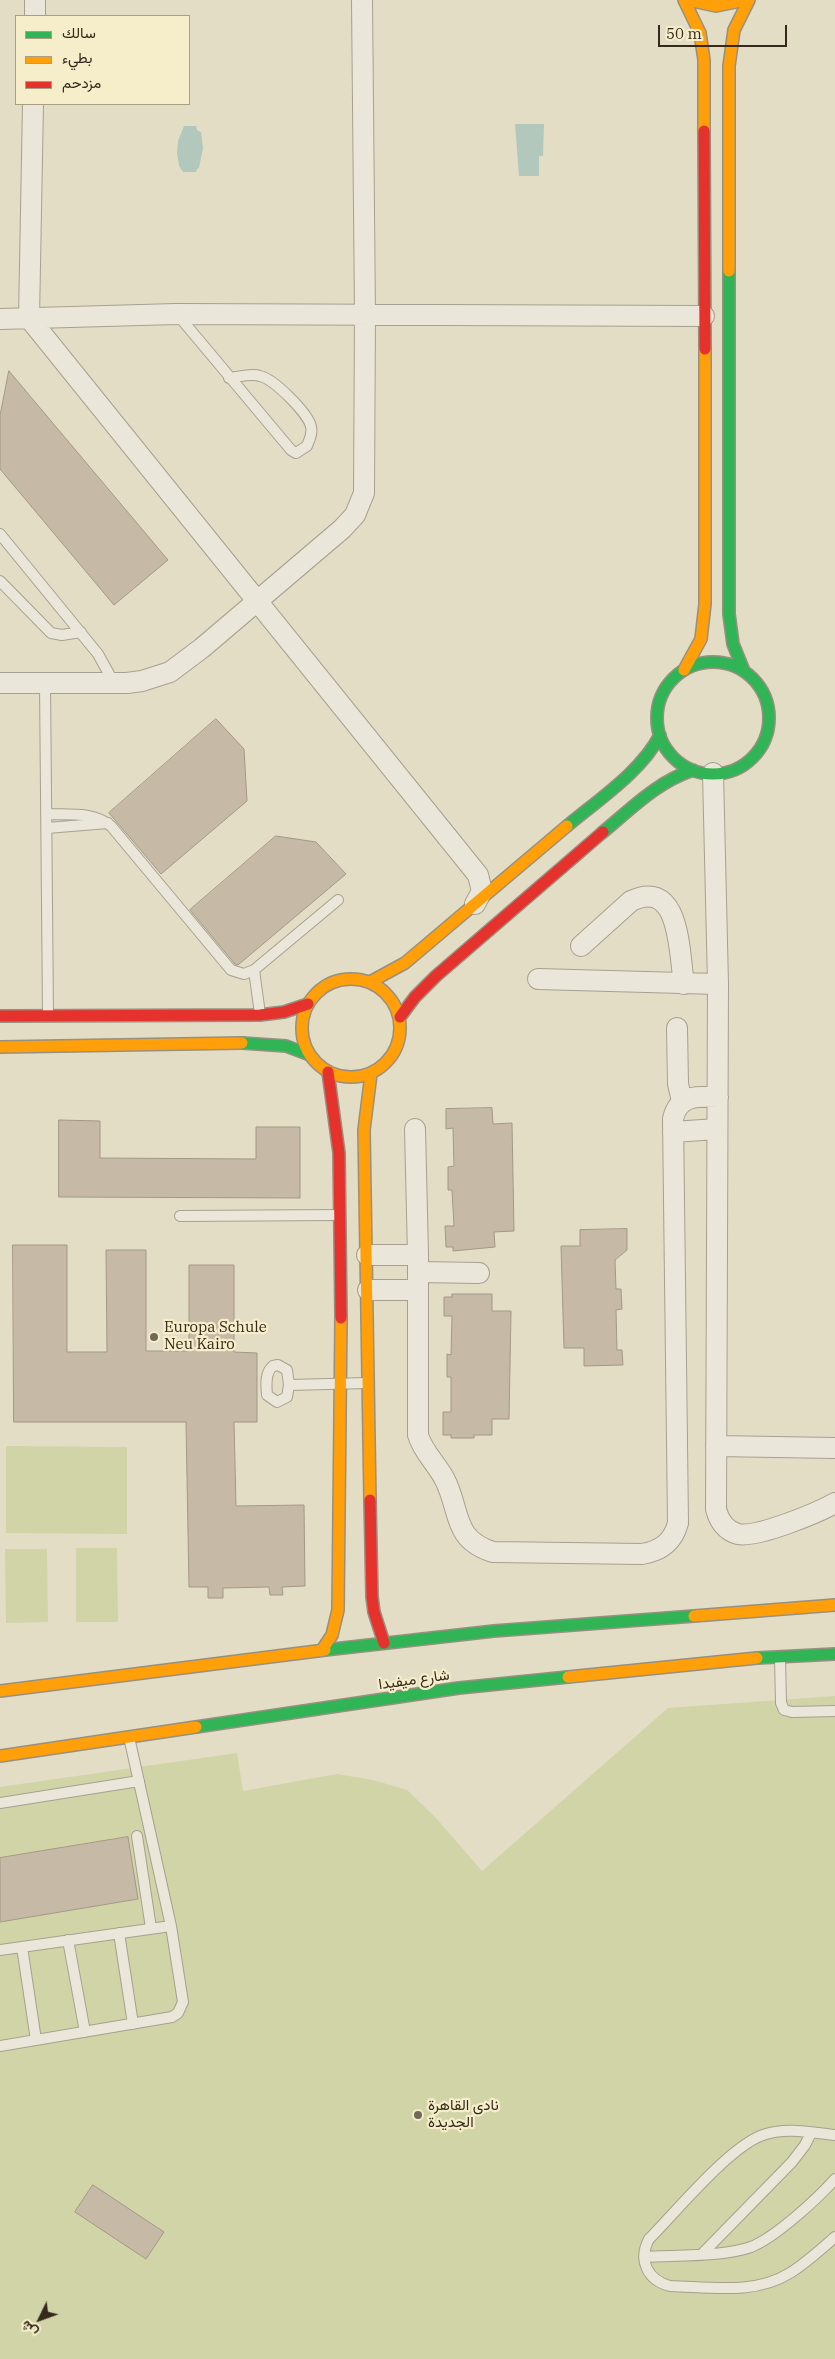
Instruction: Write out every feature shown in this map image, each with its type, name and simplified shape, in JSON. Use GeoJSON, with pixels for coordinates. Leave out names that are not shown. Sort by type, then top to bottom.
{"type":"FeatureCollection","features":[{"type":"Feature","properties":{"kind":"street"},"geometry":{"type":"LineString","coordinates":[[34,15],[35,0]]}},
{"type":"Feature","properties":{"kind":"street"},"geometry":{"type":"LineString","coordinates":[[0,683],[114,683],[142,681],[170,672],[190,658],[258,601],[356,515],[364,493],[365,315],[362,0]]}},
{"type":"Feature","properties":{"kind":"street"},"geometry":{"type":"LineString","coordinates":[[684,0],[700,33],[704,60],[704,616],[696,650],[684,670],[666,687],[658,710],[660,735],[669,752],[692,770],[713,774],[730,771],[745,764],[760,748],[768,726],[766,701],[753,679],[744,671],[720,663],[708,662],[684,670]]}},
{"type":"Feature","properties":{"kind":"street"},"geometry":{"type":"LineString","coordinates":[[688,0],[710,6],[724,6],[745,0]]}},
{"type":"Feature","properties":{"kind":"street"},"geometry":{"type":"LineString","coordinates":[[744,671],[733,644],[729,614],[729,66],[734,30],[749,0]]}},
{"type":"Feature","properties":{"kind":"street"},"geometry":{"type":"LineString","coordinates":[[33,105],[29,318],[478,874],[482,891],[481,899]]}},
{"type":"Feature","properties":{"kind":"street"},"geometry":{"type":"LineString","coordinates":[[0,319],[176,314],[704,316]]}},
{"type":"Feature","properties":{"kind":"street"},"geometry":{"type":"LineString","coordinates":[[370,982],[405,963],[642,762],[653,749],[660,735]]}},
{"type":"Feature","properties":{"kind":"street"},"geometry":{"type":"LineString","coordinates":[[400,1018],[415,997],[436,976],[506,918],[653,790],[672,777],[692,770]]}},
{"type":"Feature","properties":{"kind":"street"},"geometry":{"type":"LineString","coordinates":[[713,774],[718,984],[716,1510],[721,1523],[732,1532],[738,1534],[753,1533],[806,1516],[835,1503]]}},
{"type":"Feature","properties":{"kind":"street"},"geometry":{"type":"LineString","coordinates":[[581,946],[631,901],[638,897],[655,898],[663,902],[673,915],[684,984]]}},
{"type":"Feature","properties":{"kind":"street"},"geometry":{"type":"LineString","coordinates":[[481,899],[506,918]]}},
{"type":"Feature","properties":{"kind":"street"},"geometry":{"type":"LineString","coordinates":[[5,1047],[260,1043],[286,1046],[310,1055],[328,1072],[342,1077],[357,1078],[371,1074],[392,1057],[400,1038],[400,1018],[394,1003],[384,991],[370,982],[353,979],[335,981],[320,990],[308,1004],[302,1021],[303,1039],[310,1055]]}},
{"type":"Feature","properties":{"kind":"street"},"geometry":{"type":"LineString","coordinates":[[538,979],[718,984]]}},
{"type":"Feature","properties":{"kind":"street"},"geometry":{"type":"LineString","coordinates":[[0,1016],[260,1015],[284,1012],[308,1004]]}},
{"type":"Feature","properties":{"kind":"street"},"geometry":{"type":"LineString","coordinates":[[677,1028],[678,1084],[682,1101]]}},
{"type":"Feature","properties":{"kind":"street"},"geometry":{"type":"LineString","coordinates":[[328,1072],[339,1153],[354,1215],[367,1255],[373,1605],[384,1643]]}},
{"type":"Feature","properties":{"kind":"street"},"geometry":{"type":"LineString","coordinates":[[322,1650],[332,1635],[338,1610],[348,1541],[348,1479],[341,1384],[354,1215],[371,1074]]}},
{"type":"Feature","properties":{"kind":"street"},"geometry":{"type":"LineString","coordinates":[[415,1129],[418,1272],[418,1435],[422,1447],[445,1480],[458,1522],[468,1538],[484,1549],[502,1553],[642,1554],[662,1548],[673,1537],[678,1522],[674,1112],[682,1101],[689,1098],[718,1097]]}},
{"type":"Feature","properties":{"kind":"street"},"geometry":{"type":"LineString","coordinates":[[673,1132],[717,1128]]}},
{"type":"Feature","properties":{"kind":"street"},"geometry":{"type":"LineString","coordinates":[[367,1255],[418,1272],[479,1273]]}},
{"type":"Feature","properties":{"kind":"street"},"geometry":{"type":"LineString","coordinates":[[368,1290],[418,1272]]}},
{"type":"Feature","properties":{"kind":"street"},"geometry":{"type":"LineString","coordinates":[[716,1446],[835,1448]]}},
{"type":"Feature","properties":{"kind":"street"},"geometry":{"type":"LineString","coordinates":[[348,1479],[371,1478]]}},
{"type":"Feature","properties":{"kind":"street"},"geometry":{"type":"LineString","coordinates":[[348,1541],[372,1540]]}},
{"type":"Feature","properties":{"kind":"street"},"geometry":{"type":"LineString","coordinates":[[0,1691],[322,1650],[494,1631],[835,1605]]}},
{"type":"Feature","properties":{"kind":"street","name":"شارع ميفيدا"},"geometry":{"type":"LineString","coordinates":[[0,1756],[459,1688],[780,1656],[835,1654]]}},
{"type":"Feature","properties":{"kind":"lane"},"geometry":{"type":"LineString","coordinates":[[176,314],[229,378],[291,450],[296,453],[307,446],[312,433],[311,426],[302,412],[270,381],[261,376],[229,378]]}},
{"type":"Feature","properties":{"kind":"lane"},"geometry":{"type":"LineString","coordinates":[[0,534],[98,654],[114,683]]}},
{"type":"Feature","properties":{"kind":"lane"},"geometry":{"type":"LineString","coordinates":[[0,581],[51,633],[62,635],[81,632]]}},
{"type":"Feature","properties":{"kind":"lane"},"geometry":{"type":"LineString","coordinates":[[45,683],[48,1016]]}},
{"type":"Feature","properties":{"kind":"lane"},"geometry":{"type":"LineString","coordinates":[[46,814],[92,815],[108,823],[231,970],[244,974],[254,970],[338,900]]}},
{"type":"Feature","properties":{"kind":"lane"},"geometry":{"type":"LineString","coordinates":[[47,828],[108,823]]}},
{"type":"Feature","properties":{"kind":"lane"},"geometry":{"type":"LineString","coordinates":[[254,970],[260,1015]]}},
{"type":"Feature","properties":{"kind":"lane"},"geometry":{"type":"LineString","coordinates":[[0,1056],[5,1047]]}},
{"type":"Feature","properties":{"kind":"lane"},"geometry":{"type":"LineString","coordinates":[[180,1216],[354,1215]]}},
{"type":"Feature","properties":{"kind":"lane"},"geometry":{"type":"LineString","coordinates":[[289,1385],[369,1383]]}},
{"type":"Feature","properties":{"kind":"lane"},"geometry":{"type":"LineString","coordinates":[[780,1656],[781,1703],[784,1710],[792,1712],[835,1711]]}},
{"type":"Feature","properties":{"kind":"lane"},"geometry":{"type":"LineString","coordinates":[[0,2046],[172,2017],[181,2008],[183,2002],[171,1926],[129,1736]]}},
{"type":"Feature","properties":{"kind":"lane"},"geometry":{"type":"LineString","coordinates":[[0,1803],[139,1781]]}},
{"type":"Feature","properties":{"kind":"lane"},"geometry":{"type":"LineString","coordinates":[[137,1836],[151,1928]]}},
{"type":"Feature","properties":{"kind":"lane"},"geometry":{"type":"LineString","coordinates":[[0,1950],[171,1926]]}},
{"type":"Feature","properties":{"kind":"lane"},"geometry":{"type":"LineString","coordinates":[[118,1933],[133,2024]]}},
{"type":"Feature","properties":{"kind":"lane"},"geometry":{"type":"LineString","coordinates":[[68,1940],[85,2032]]}},
{"type":"Feature","properties":{"kind":"lane"},"geometry":{"type":"LineString","coordinates":[[22,1947],[36,2040]]}},
{"type":"Feature","properties":{"kind":"lane"},"geometry":{"type":"LineString","coordinates":[[835,2136],[778,2131],[767,2133],[747,2142],[731,2155],[649,2239],[644,2257],[649,2274],[662,2284],[670,2286],[752,2288],[765,2285],[790,2273],[835,2237]]}},
{"type":"Feature","properties":{"kind":"lane"},"geometry":{"type":"LineString","coordinates":[[703,2254],[792,2162],[806,2145],[811,2133]]}},
{"type":"Feature","properties":{"kind":"lane"},"geometry":{"type":"LineString","coordinates":[[644,2257],[733,2252],[762,2242],[772,2236],[835,2178]]}},
{"type":"Feature","properties":{"kind":"green space"},"geometry":{"type":"Polygon","coordinates":[[[6,1446],[127,1447],[127,1534],[6,1533],[6,1446]]]}},
{"type":"Feature","properties":{"kind":"green space"},"geometry":{"type":"Polygon","coordinates":[[[76,1548],[117,1548],[118,1622],[76,1622],[76,1548]]]}},
{"type":"Feature","properties":{"kind":"green space"},"geometry":{"type":"Polygon","coordinates":[[[5,1549],[47,1549],[48,1622],[6,1623],[5,1549]]]}},
{"type":"Feature","properties":{"kind":"green space","name":"نادى القاهرة الجديدة"},"geometry":{"type":"Polygon","coordinates":[[[835,1696],[835,2359],[0,2359],[0,1787],[237,1753],[243,1791],[337,1774],[373,1780],[407,1790],[436,1818],[482,1871],[668,1708],[835,1696]]]}},
{"type":"Feature","properties":{"kind":"shaded area"},"geometry":{"type":"Polygon","coordinates":[[[515,124],[544,124],[543,156],[539,156],[539,176],[519,176],[515,124]]]}},
{"type":"Feature","properties":{"kind":"shaded area"},"geometry":{"type":"Polygon","coordinates":[[[184,126],[196,126],[197,130],[201,132],[203,148],[199,168],[196,172],[183,172],[179,166],[178,141],[184,126]]]}},
{"type":"Feature","properties":{"kind":"building"},"geometry":{"type":"Polygon","coordinates":[[[9,371],[168,560],[114,605],[0,469],[0,416],[9,371]]]}},
{"type":"Feature","properties":{"kind":"building"},"geometry":{"type":"Polygon","coordinates":[[[216,719],[244,749],[247,801],[161,874],[109,813],[216,719]]]}},
{"type":"Feature","properties":{"kind":"building"},"geometry":{"type":"Polygon","coordinates":[[[276,836],[316,842],[346,874],[238,965],[235,964],[190,910],[276,836]]]}},
{"type":"Feature","properties":{"kind":"building"},"geometry":{"type":"Polygon","coordinates":[[[492,1108],[493,1124],[512,1123],[514,1231],[494,1232],[495,1247],[453,1251],[453,1247],[446,1247],[445,1226],[454,1226],[452,1190],[448,1190],[448,1167],[454,1166],[453,1128],[446,1129],[446,1109],[492,1108]]]}},
{"type":"Feature","properties":{"kind":"building"},"geometry":{"type":"Polygon","coordinates":[[[59,1120],[100,1121],[100,1158],[256,1159],[256,1127],[300,1127],[300,1198],[59,1197],[59,1120]]]}},
{"type":"Feature","properties":{"kind":"building"},"geometry":{"type":"Polygon","coordinates":[[[627,1229],[627,1250],[615,1260],[616,1289],[621,1289],[622,1309],[616,1310],[617,1350],[622,1350],[623,1365],[584,1366],[584,1348],[564,1348],[561,1246],[580,1246],[580,1230],[627,1229]]]}},
{"type":"Feature","properties":{"kind":"building"},"geometry":{"type":"Polygon","coordinates":[[[13,1245],[67,1245],[67,1352],[107,1352],[106,1250],[146,1250],[146,1351],[189,1351],[189,1265],[234,1265],[234,1352],[257,1353],[257,1422],[234,1422],[236,1506],[304,1505],[305,1586],[282,1587],[283,1595],[270,1595],[269,1587],[223,1588],[223,1598],[208,1598],[208,1587],[189,1587],[186,1422],[14,1422],[13,1245]]]}},
{"type":"Feature","properties":{"kind":"building"},"geometry":{"type":"Polygon","coordinates":[[[452,1294],[492,1294],[492,1311],[511,1311],[509,1419],[492,1419],[492,1435],[474,1435],[474,1438],[451,1438],[451,1435],[443,1435],[443,1412],[451,1412],[451,1377],[447,1377],[447,1354],[451,1355],[452,1316],[444,1316],[444,1297],[452,1297],[452,1294]]]}},
{"type":"Feature","properties":{"kind":"building"},"geometry":{"type":"Polygon","coordinates":[[[128,1837],[138,1899],[0,1922],[0,1858],[128,1837]]]}},
{"type":"Feature","properties":{"kind":"building"},"geometry":{"type":"Polygon","coordinates":[[[93,2185],[164,2232],[146,2259],[75,2212],[93,2185]]]}},
{"type":"Feature","properties":{"kind":"traffic: fast"},"geometry":{"type":"LineString","coordinates":[[729,271],[729,614],[733,644],[744,671]]}},
{"type":"Feature","properties":{"kind":"traffic: fast"},"geometry":{"type":"LineString","coordinates":[[713,662],[734,667],[752,679],[764,697],[769,718],[764,739],[752,757],[734,769],[713,774],[692,769],[674,757],[662,739],[657,718],[662,697],[674,679],[692,667],[713,662]]}},
{"type":"Feature","properties":{"kind":"traffic: fast"},"geometry":{"type":"LineString","coordinates":[[567,826],[631,773],[652,748],[660,735]]}},
{"type":"Feature","properties":{"kind":"traffic: fast"},"geometry":{"type":"LineString","coordinates":[[603,832],[656,789],[668,781],[693,770]]}},
{"type":"Feature","properties":{"kind":"traffic: fast"},"geometry":{"type":"LineString","coordinates":[[242,1043],[286,1046],[310,1055]]}},
{"type":"Feature","properties":{"kind":"traffic: fast"},"geometry":{"type":"LineString","coordinates":[[325,1650],[494,1631],[694,1616]]}},
{"type":"Feature","properties":{"kind":"traffic: fast"},"geometry":{"type":"LineString","coordinates":[[757,1658],[835,1654]]}},
{"type":"Feature","properties":{"kind":"traffic: fast"},"geometry":{"type":"LineString","coordinates":[[196,1727],[459,1688],[568,1677]]}},
{"type":"Feature","properties":{"kind":"traffic: slow"},"geometry":{"type":"LineString","coordinates":[[684,0],[700,33],[704,60],[704,131]]}},
{"type":"Feature","properties":{"kind":"traffic: slow"},"geometry":{"type":"LineString","coordinates":[[688,0],[716,6],[745,0]]}},
{"type":"Feature","properties":{"kind":"traffic: slow"},"geometry":{"type":"LineString","coordinates":[[729,271],[729,66],[734,30],[749,0]]}},
{"type":"Feature","properties":{"kind":"traffic: slow"},"geometry":{"type":"LineString","coordinates":[[684,670],[701,639],[705,604],[705,349]]}},
{"type":"Feature","properties":{"kind":"traffic: slow"},"geometry":{"type":"LineString","coordinates":[[370,982],[405,963],[567,826]]}},
{"type":"Feature","properties":{"kind":"traffic: slow"},"geometry":{"type":"LineString","coordinates":[[351,979],[370,982],[386,993],[397,1009],[400,1028],[397,1047],[386,1063],[370,1074],[351,1077],[332,1074],[316,1063],[305,1047],[302,1028],[305,1009],[316,993],[332,982],[351,979]]}},
{"type":"Feature","properties":{"kind":"traffic: slow"},"geometry":{"type":"LineString","coordinates":[[0,1047],[242,1043]]}},
{"type":"Feature","properties":{"kind":"traffic: slow"},"geometry":{"type":"LineString","coordinates":[[370,1500],[364,1130],[371,1074]]}},
{"type":"Feature","properties":{"kind":"traffic: slow"},"geometry":{"type":"LineString","coordinates":[[322,1650],[332,1635],[338,1610],[341,1318]]}},
{"type":"Feature","properties":{"kind":"traffic: slow"},"geometry":{"type":"LineString","coordinates":[[694,1616],[835,1605]]}},
{"type":"Feature","properties":{"kind":"traffic: slow"},"geometry":{"type":"LineString","coordinates":[[0,1691],[325,1650]]}},
{"type":"Feature","properties":{"kind":"traffic: slow"},"geometry":{"type":"LineString","coordinates":[[568,1677],[757,1658]]}},
{"type":"Feature","properties":{"kind":"traffic: slow"},"geometry":{"type":"LineString","coordinates":[[0,1756],[196,1727]]}},
{"type":"Feature","properties":{"kind":"traffic: jam"},"geometry":{"type":"LineString","coordinates":[[704,131],[705,349]]}},
{"type":"Feature","properties":{"kind":"traffic: jam"},"geometry":{"type":"LineString","coordinates":[[400,1017],[415,997],[436,976],[603,832]]}},
{"type":"Feature","properties":{"kind":"traffic: jam"},"geometry":{"type":"LineString","coordinates":[[0,1016],[260,1015],[284,1012],[308,1004]]}},
{"type":"Feature","properties":{"kind":"traffic: jam"},"geometry":{"type":"LineString","coordinates":[[328,1072],[339,1153],[341,1318]]}},
{"type":"Feature","properties":{"kind":"traffic: jam"},"geometry":{"type":"LineString","coordinates":[[370,1500],[372,1597],[374,1612],[384,1643]]}},
{"type":"Feature","properties":{"kind":"place","name":"Europa Schule Neu Kairo"},"geometry":{"type":"Point","coordinates":[154,1337]}},
{"type":"Feature","properties":{"kind":"place","name":"نادى القاهرة الجديدة"},"geometry":{"type":"Point","coordinates":[418,2115]}}]}
